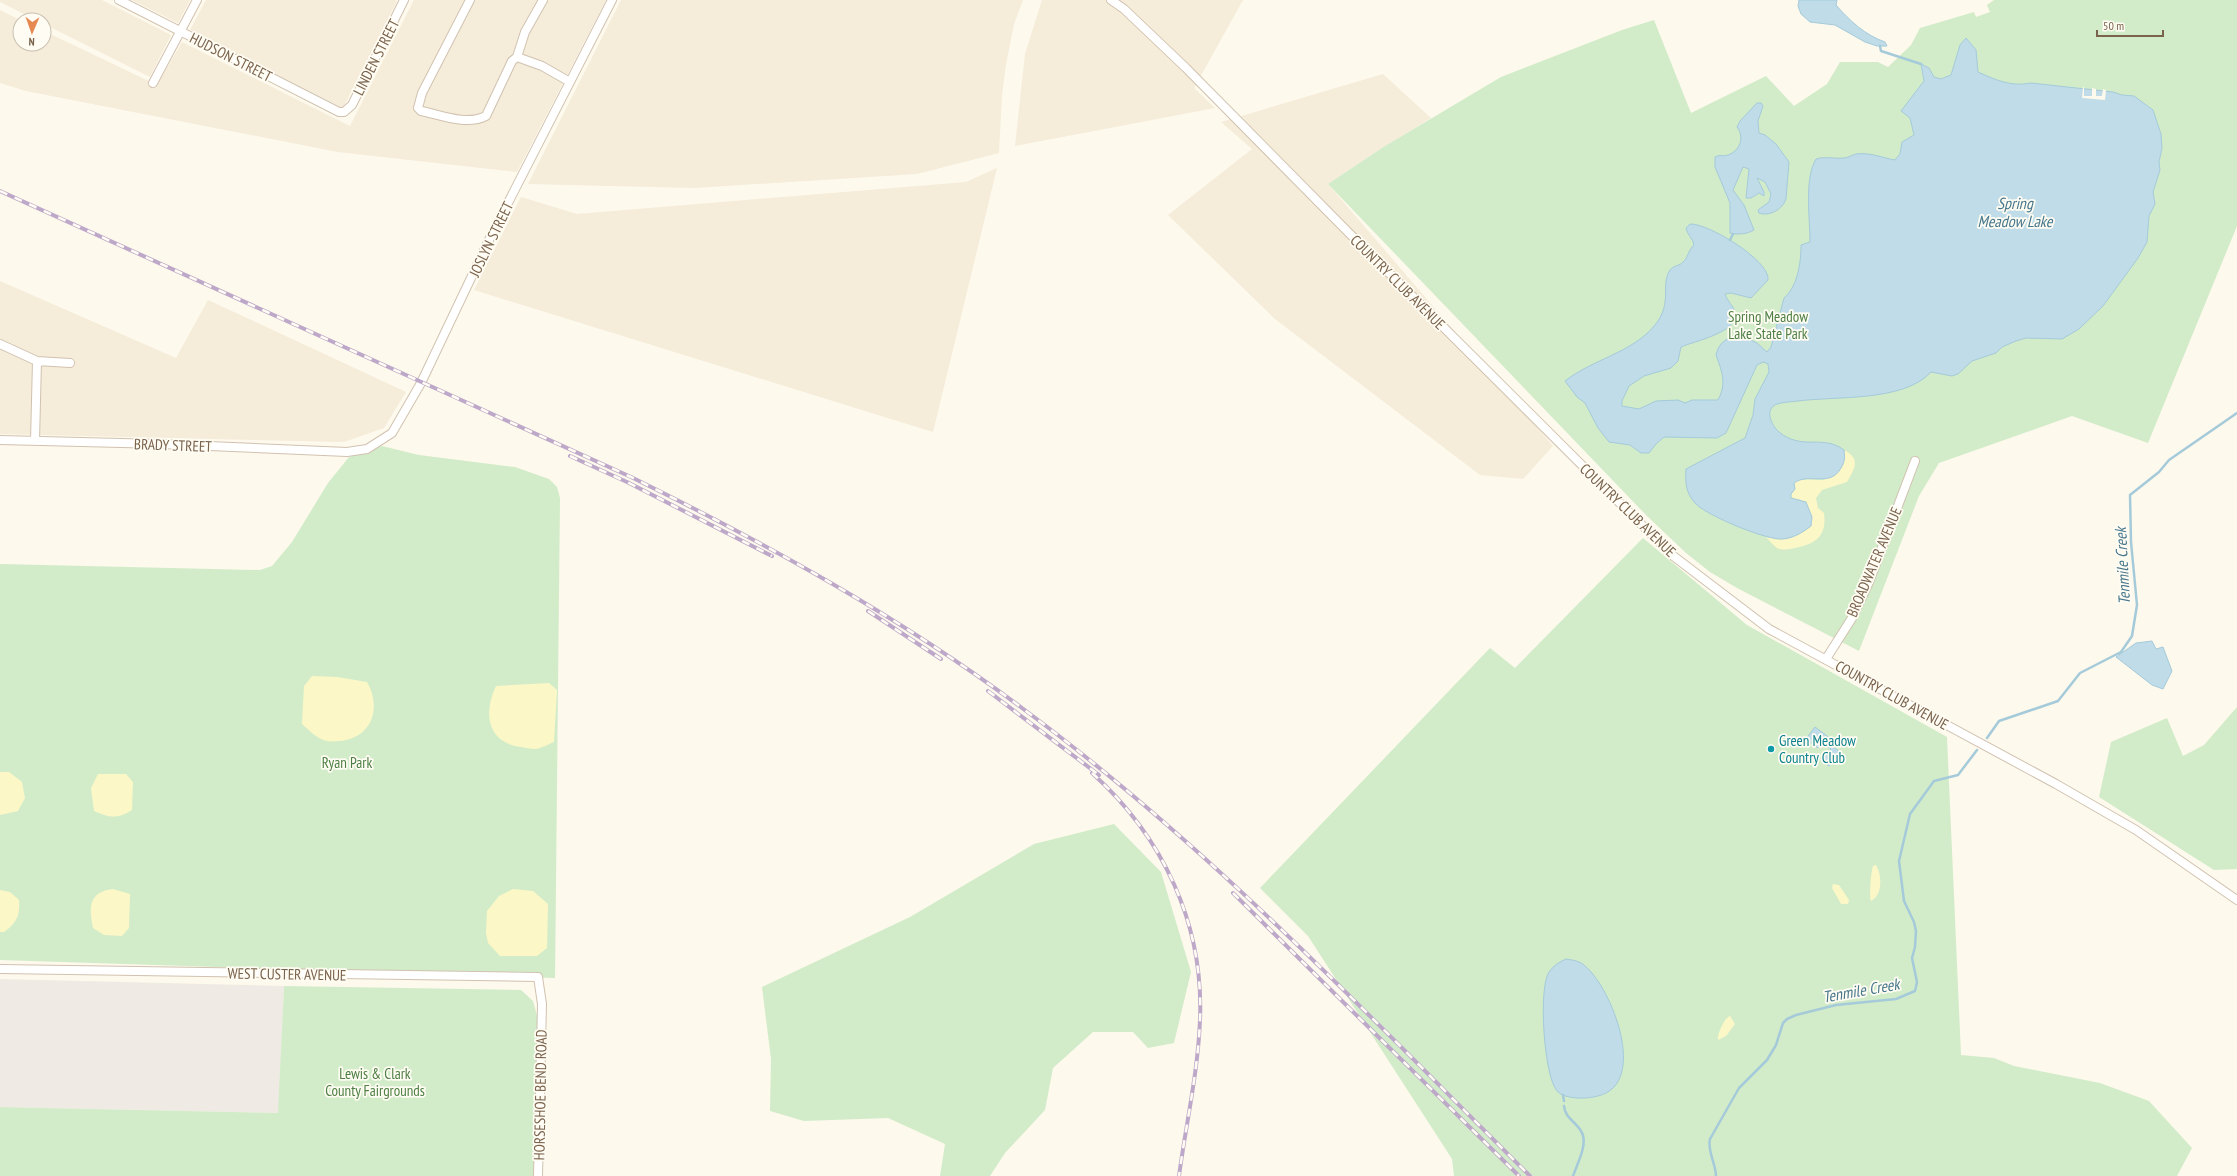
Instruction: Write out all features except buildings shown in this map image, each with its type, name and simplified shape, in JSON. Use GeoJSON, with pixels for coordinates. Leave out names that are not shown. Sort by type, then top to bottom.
{"type":"FeatureCollection","features":[{"type":"Feature","properties":{"kind":"street","name":"HUDSON STREET"},"geometry":{"type":"LineString","coordinates":[[119,0],[334,111],[344,112]]}},
{"type":"Feature","properties":{"kind":"street"},"geometry":{"type":"LineString","coordinates":[[153,83],[196,0]]}},
{"type":"Feature","properties":{"kind":"street","name":"LINDEN STREET"},"geometry":{"type":"LineString","coordinates":[[344,112],[352,106],[404,0]]}},
{"type":"Feature","properties":{"kind":"street"},"geometry":{"type":"LineString","coordinates":[[470,0],[422,93],[418,108],[421,111],[464,121],[478,120],[486,116],[512,61],[518,57],[525,32],[543,0]]}},
{"type":"Feature","properties":{"kind":"street","name":"JOSLYN STREET"},"geometry":{"type":"LineString","coordinates":[[347,452],[367,449],[392,433],[421,383],[490,238],[612,0]]}},
{"type":"Feature","properties":{"kind":"street","name":"COUNTRY CLUB AVENUE"},"geometry":{"type":"LineString","coordinates":[[1111,0],[1124,9],[1186,68],[1349,234],[1672,555],[1769,629],[2056,784],[2136,830],[2237,900]]}},
{"type":"Feature","properties":{"kind":"street"},"geometry":{"type":"LineString","coordinates":[[518,57],[542,66],[570,82]]}},
{"type":"Feature","properties":{"kind":"street"},"geometry":{"type":"LineString","coordinates":[[0,344],[37,361],[70,363]]}},
{"type":"Feature","properties":{"kind":"street"},"geometry":{"type":"LineString","coordinates":[[34,441],[37,361]]}},
{"type":"Feature","properties":{"kind":"street","name":"BRADY STREET"},"geometry":{"type":"LineString","coordinates":[[0,440],[347,452]]}},
{"type":"Feature","properties":{"kind":"street","name":"BROADWATER AVENUE"},"geometry":{"type":"LineString","coordinates":[[1826,659],[1852,618],[1869,582],[1915,461]]}},
{"type":"Feature","properties":{"kind":"street","name":"WEST CUSTER AVENUE"},"geometry":{"type":"LineString","coordinates":[[0,969],[538,978],[542,1013]]}},
{"type":"Feature","properties":{"kind":"street","name":"HORSESHOE BEND ROAD"},"geometry":{"type":"LineString","coordinates":[[538,1176],[542,1013]]}},
{"type":"Feature","properties":{"kind":"shaded area"},"geometry":{"type":"Polygon","coordinates":[[[0,0],[102,0],[171,35],[150,77],[52,28],[52,12],[20,12],[0,2],[0,0]]]}},
{"type":"Feature","properties":{"kind":"shaded area"},"geometry":{"type":"Polygon","coordinates":[[[132,0],[190,0],[178,23],[132,0]]]}},
{"type":"Feature","properties":{"kind":"shaded area"},"geometry":{"type":"Polygon","coordinates":[[[206,0],[397,1],[343,108],[190,30],[206,0]]]}},
{"type":"Feature","properties":{"kind":"shaded area"},"geometry":{"type":"Polygon","coordinates":[[[414,0],[606,0],[517,172],[338,152],[26,91],[0,83],[0,10],[12,16],[12,52],[52,52],[52,35],[157,85],[182,42],[350,126],[414,0]]]}},
{"type":"Feature","properties":{"kind":"shaded area"},"geometry":{"type":"Polygon","coordinates":[[[621,0],[1023,0],[1014,24],[1006,64],[1002,95],[999,153],[917,174],[694,188],[528,184],[621,0]]]}},
{"type":"Feature","properties":{"kind":"shaded area"},"geometry":{"type":"Polygon","coordinates":[[[1042,0],[1243,0],[1194,88],[1215,108],[1015,146],[1025,54],[1042,0]]]}},
{"type":"Feature","properties":{"kind":"shaded area"},"geometry":{"type":"Polygon","coordinates":[[[1383,74],[1431,118],[1385,146],[1328,184],[1553,446],[1523,479],[1480,475],[1275,319],[1168,215],[1252,149],[1221,122],[1383,74]]]}},
{"type":"Feature","properties":{"kind":"shaded area"},"geometry":{"type":"Polygon","coordinates":[[[997,168],[933,432],[474,290],[521,197],[577,214],[966,182],[997,168]]]}},
{"type":"Feature","properties":{"kind":"shaded area"},"geometry":{"type":"Polygon","coordinates":[[[0,281],[176,358],[208,300],[406,392],[384,428],[344,442],[0,434],[0,281]]]}},
{"type":"Feature","properties":{"kind":"shaded area"},"geometry":{"type":"Polygon","coordinates":[[[0,979],[284,986],[279,1113],[0,1107],[0,979]]]}},
{"type":"Feature","properties":{"kind":"green space","name":"Spring Meadow Lake State Park"},"geometry":{"type":"Polygon","coordinates":[[[1994,0],[2237,0],[2237,226],[2148,443],[2072,416],[1939,463],[1919,496],[1859,651],[1737,588],[1710,572],[1686,553],[1646,515],[1328,184],[1385,146],[1501,77],[1622,30],[1654,20],[1691,113],[1766,76],[1794,106],[1827,84],[1840,62],[1878,62],[1888,67],[1911,45],[1920,28],[1974,12],[1976,17],[1990,12],[1987,5],[1994,0]]]}},
{"type":"Feature","properties":{"kind":"green space","name":"Ryan Park"},"geometry":{"type":"Polygon","coordinates":[[[382,446],[419,455],[515,467],[549,479],[557,487],[560,498],[555,978],[0,960],[0,564],[260,570],[272,566],[292,542],[328,483],[349,457],[382,446]]]}},
{"type":"Feature","properties":{"kind":"green space","name":"Green Meadow Country Club"},"geometry":{"type":"Polygon","coordinates":[[[1643,538],[1747,625],[1947,737],[1961,1055],[1994,1058],[2014,1066],[2100,1083],[2149,1101],[2192,1148],[2177,1176],[1454,1176],[1452,1159],[1308,936],[1260,888],[1490,648],[1515,668],[1643,538]]]}},
{"type":"Feature","properties":{"kind":"green space"},"geometry":{"type":"Polygon","coordinates":[[[2237,707],[2237,869],[2214,870],[2099,797],[2111,742],[2167,718],[2183,756],[2204,745],[2237,707]]]}},
{"type":"Feature","properties":{"kind":"green space"},"geometry":{"type":"Polygon","coordinates":[[[1114,824],[1161,872],[1191,972],[1174,1043],[1148,1048],[1133,1032],[1093,1032],[1053,1068],[1045,1110],[1005,1153],[990,1176],[940,1176],[945,1144],[888,1118],[804,1121],[770,1111],[771,1059],[762,987],[910,917],[1034,844],[1114,824]]]}},
{"type":"Feature","properties":{"kind":"green space","name":"Lewis & Clark County Fairgrounds"},"geometry":{"type":"Polygon","coordinates":[[[284,986],[521,990],[533,1001],[538,1019],[535,1176],[0,1176],[0,1107],[278,1113],[284,986]]]}},
{"type":"Feature","properties":{"kind":"sand"},"geometry":{"type":"Polygon","coordinates":[[[1844,450],[1855,460],[1854,468],[1847,482],[1822,490],[1816,498],[1818,508],[1824,513],[1824,528],[1822,533],[1818,538],[1809,544],[1786,550],[1777,548],[1766,537],[1778,539],[1790,538],[1811,526],[1799,499],[1791,499],[1791,494],[1795,489],[1794,483],[1799,479],[1824,480],[1845,457],[1844,450]]]}},
{"type":"Feature","properties":{"kind":"sand"},"geometry":{"type":"Polygon","coordinates":[[[312,676],[337,677],[367,682],[374,702],[371,720],[367,728],[351,739],[329,741],[317,737],[302,724],[304,686],[312,676]]]}},
{"type":"Feature","properties":{"kind":"sand"},"geometry":{"type":"Polygon","coordinates":[[[549,683],[557,690],[554,742],[541,748],[534,749],[510,744],[501,740],[491,725],[489,716],[492,696],[496,686],[549,683]]]}},
{"type":"Feature","properties":{"kind":"sand"},"geometry":{"type":"Polygon","coordinates":[[[0,772],[9,772],[22,782],[25,798],[18,811],[0,815],[0,772]]]}},
{"type":"Feature","properties":{"kind":"sand"},"geometry":{"type":"Polygon","coordinates":[[[98,774],[126,774],[133,782],[132,810],[118,816],[104,815],[94,811],[91,788],[98,774]]]}},
{"type":"Feature","properties":{"kind":"sand"},"geometry":{"type":"Polygon","coordinates":[[[1876,865],[1880,884],[1878,894],[1871,901],[1870,889],[1872,873],[1873,866],[1876,865]]]}},
{"type":"Feature","properties":{"kind":"sand"},"geometry":{"type":"Polygon","coordinates":[[[1833,884],[1839,885],[1849,900],[1848,904],[1841,904],[1832,888],[1833,884]]]}},
{"type":"Feature","properties":{"kind":"sand"},"geometry":{"type":"Polygon","coordinates":[[[113,889],[130,894],[129,928],[122,936],[104,935],[93,928],[91,914],[92,902],[99,894],[113,889]]]}},
{"type":"Feature","properties":{"kind":"sand"},"geometry":{"type":"Polygon","coordinates":[[[513,889],[533,891],[548,904],[547,948],[537,956],[500,956],[488,943],[486,933],[487,911],[499,896],[513,889]]]}},
{"type":"Feature","properties":{"kind":"sand"},"geometry":{"type":"Polygon","coordinates":[[[0,890],[10,892],[19,900],[17,918],[15,922],[4,932],[0,932],[0,890]]]}},
{"type":"Feature","properties":{"kind":"sand"},"geometry":{"type":"Polygon","coordinates":[[[1730,1016],[1735,1024],[1726,1036],[1718,1040],[1722,1026],[1726,1019],[1730,1016]]]}},
{"type":"Feature","properties":{"kind":"water"},"geometry":{"type":"Polygon","coordinates":[[[1799,0],[1837,0],[1836,5],[1852,22],[1871,36],[1885,42],[1887,46],[1877,46],[1865,42],[1835,25],[1810,22],[1801,14],[1798,6],[1799,0]]]}},
{"type":"Feature","properties":{"kind":"water","name":"Spring Meadow Lake"},"geometry":{"type":"Polygon","coordinates":[[[1966,38],[1976,50],[1978,72],[1991,78],[2017,84],[2031,83],[2113,92],[2122,95],[2134,96],[2153,110],[2161,134],[2162,148],[2159,162],[2160,170],[2153,192],[2155,204],[2149,216],[2147,242],[2138,258],[2103,306],[2079,329],[2062,339],[2026,338],[2016,341],[2002,347],[1996,353],[1972,361],[1958,374],[1952,376],[1931,372],[1919,382],[1887,393],[1850,398],[1784,402],[1773,406],[1770,413],[1771,421],[1779,432],[1788,438],[1804,442],[1828,443],[1836,445],[1844,450],[1844,462],[1836,474],[1825,479],[1806,479],[1794,483],[1795,489],[1791,494],[1791,498],[1806,502],[1812,517],[1811,526],[1802,532],[1795,536],[1775,539],[1751,532],[1711,514],[1695,503],[1688,492],[1686,483],[1686,469],[1745,438],[1753,415],[1755,399],[1769,372],[1768,364],[1763,362],[1757,365],[1726,433],[1717,438],[1664,437],[1649,453],[1641,453],[1630,445],[1609,442],[1598,428],[1585,403],[1577,397],[1565,381],[1576,373],[1624,349],[1646,335],[1655,325],[1664,309],[1667,276],[1673,267],[1685,260],[1690,249],[1694,245],[1686,228],[1690,224],[1699,225],[1737,244],[1760,263],[1766,272],[1768,280],[1751,298],[1731,293],[1725,294],[1735,313],[1734,320],[1730,326],[1714,335],[1681,347],[1678,361],[1671,368],[1644,376],[1629,386],[1622,401],[1622,406],[1639,409],[1656,401],[1678,400],[1685,403],[1692,400],[1718,400],[1721,394],[1723,378],[1716,355],[1719,347],[1724,341],[1740,335],[1757,343],[1767,352],[1771,347],[1784,298],[1793,287],[1796,280],[1801,245],[1810,242],[1809,188],[1812,167],[1816,159],[1846,158],[1856,154],[1871,154],[1895,160],[1900,154],[1902,142],[1914,135],[1910,118],[1901,111],[1924,81],[1921,64],[1929,68],[1934,77],[1941,79],[1951,75],[1960,45],[1966,38]]]}},
{"type":"Feature","properties":{"kind":"water"},"geometry":{"type":"Polygon","coordinates":[[[1757,103],[1761,103],[1763,106],[1758,121],[1759,133],[1765,135],[1776,144],[1789,162],[1786,199],[1779,209],[1767,214],[1759,213],[1758,210],[1769,202],[1771,194],[1765,182],[1757,178],[1764,192],[1764,196],[1759,193],[1751,198],[1746,198],[1749,169],[1743,167],[1733,190],[1744,205],[1754,230],[1746,233],[1733,234],[1730,233],[1730,203],[1715,167],[1715,157],[1728,155],[1736,150],[1741,139],[1741,135],[1737,127],[1740,121],[1757,103]]]}},
{"type":"Feature","properties":{"kind":"water"},"geometry":{"type":"Polygon","coordinates":[[[2152,641],[2156,649],[2163,647],[2172,671],[2163,689],[2152,685],[2116,657],[2136,643],[2152,641]]]}},
{"type":"Feature","properties":{"kind":"water"},"geometry":{"type":"Polygon","coordinates":[[[1815,727],[1835,742],[1832,746],[1840,752],[1829,766],[1821,761],[1831,749],[1820,741],[1818,748],[1806,739],[1815,727]]]}},
{"type":"Feature","properties":{"kind":"water"},"geometry":{"type":"Polygon","coordinates":[[[1566,959],[1581,963],[1595,977],[1606,994],[1621,1035],[1623,1055],[1621,1074],[1613,1088],[1594,1097],[1577,1098],[1561,1094],[1557,1091],[1552,1082],[1549,1068],[1543,1013],[1546,981],[1552,968],[1566,959]]]}},
{"type":"Feature","properties":{"kind":"pier"},"geometry":{"type":"Polygon","coordinates":[[[2083,87],[2084,96],[2092,96],[2092,88],[2096,89],[2096,96],[2102,96],[2103,89],[2106,90],[2105,100],[2082,98],[2083,87]]]}},
{"type":"Feature","properties":{"kind":"waterway"},"geometry":{"type":"LineString","coordinates":[[1880,46],[1881,51],[1921,64]]}},
{"type":"Feature","properties":{"kind":"waterway"},"geometry":{"type":"LineString","coordinates":[[1730,240],[1733,234]]}},
{"type":"Feature","properties":{"kind":"waterway","name":"Tenmile Creek"},"geometry":{"type":"LineString","coordinates":[[1987,738],[1999,721],[2058,701],[2080,673],[2121,652],[2132,636],[2137,605],[2131,542],[2130,495],[2159,472],[2169,460],[2237,413]]}},
{"type":"Feature","properties":{"kind":"waterway","name":"Tenmile Creek"},"geometry":{"type":"LineString","coordinates":[[1716,1176],[1709,1144],[1710,1139],[1739,1088],[1767,1060],[1776,1045],[1783,1023],[1787,1019],[1796,1015],[1836,1005],[1896,999],[1915,991],[1917,982],[1912,958],[1915,947],[1916,931],[1914,922],[1904,901],[1899,861],[1910,814],[1934,781],[1958,775],[1977,750]]}},
{"type":"Feature","properties":{"kind":"waterway"},"geometry":{"type":"LineString","coordinates":[[1563,1095],[1564,1101]]}},
{"type":"Feature","properties":{"kind":"waterway"},"geometry":{"type":"LineString","coordinates":[[1564,1106],[1568,1117],[1581,1131],[1584,1141],[1582,1154],[1573,1176]]}},
{"type":"Feature","properties":{"kind":"railway"},"geometry":{"type":"LineString","coordinates":[[0,191],[631,477],[682,502],[782,556],[832,584],[929,643],[1022,708],[1091,761],[1157,816],[1285,933],[1530,1176]]}},
{"type":"Feature","properties":{"kind":"railway"},"geometry":{"type":"LineString","coordinates":[[570,456],[627,482],[772,556]]}},
{"type":"Feature","properties":{"kind":"railway"},"geometry":{"type":"LineString","coordinates":[[868,611],[941,659]]}},
{"type":"Feature","properties":{"kind":"railway"},"geometry":{"type":"LineString","coordinates":[[988,691],[1099,775]]}},
{"type":"Feature","properties":{"kind":"railway"},"geometry":{"type":"LineString","coordinates":[[1092,773],[1117,798],[1139,825],[1158,854],[1174,884],[1186,917],[1195,950],[1199,984],[1199,1040],[1179,1176]]}},
{"type":"Feature","properties":{"kind":"railway"},"geometry":{"type":"LineString","coordinates":[[1233,893],[1519,1176]]}},
{"type":"Feature","properties":{"kind":"place","name":"Green Meadow Country Club"},"geometry":{"type":"Point","coordinates":[1771,749]}}]}
